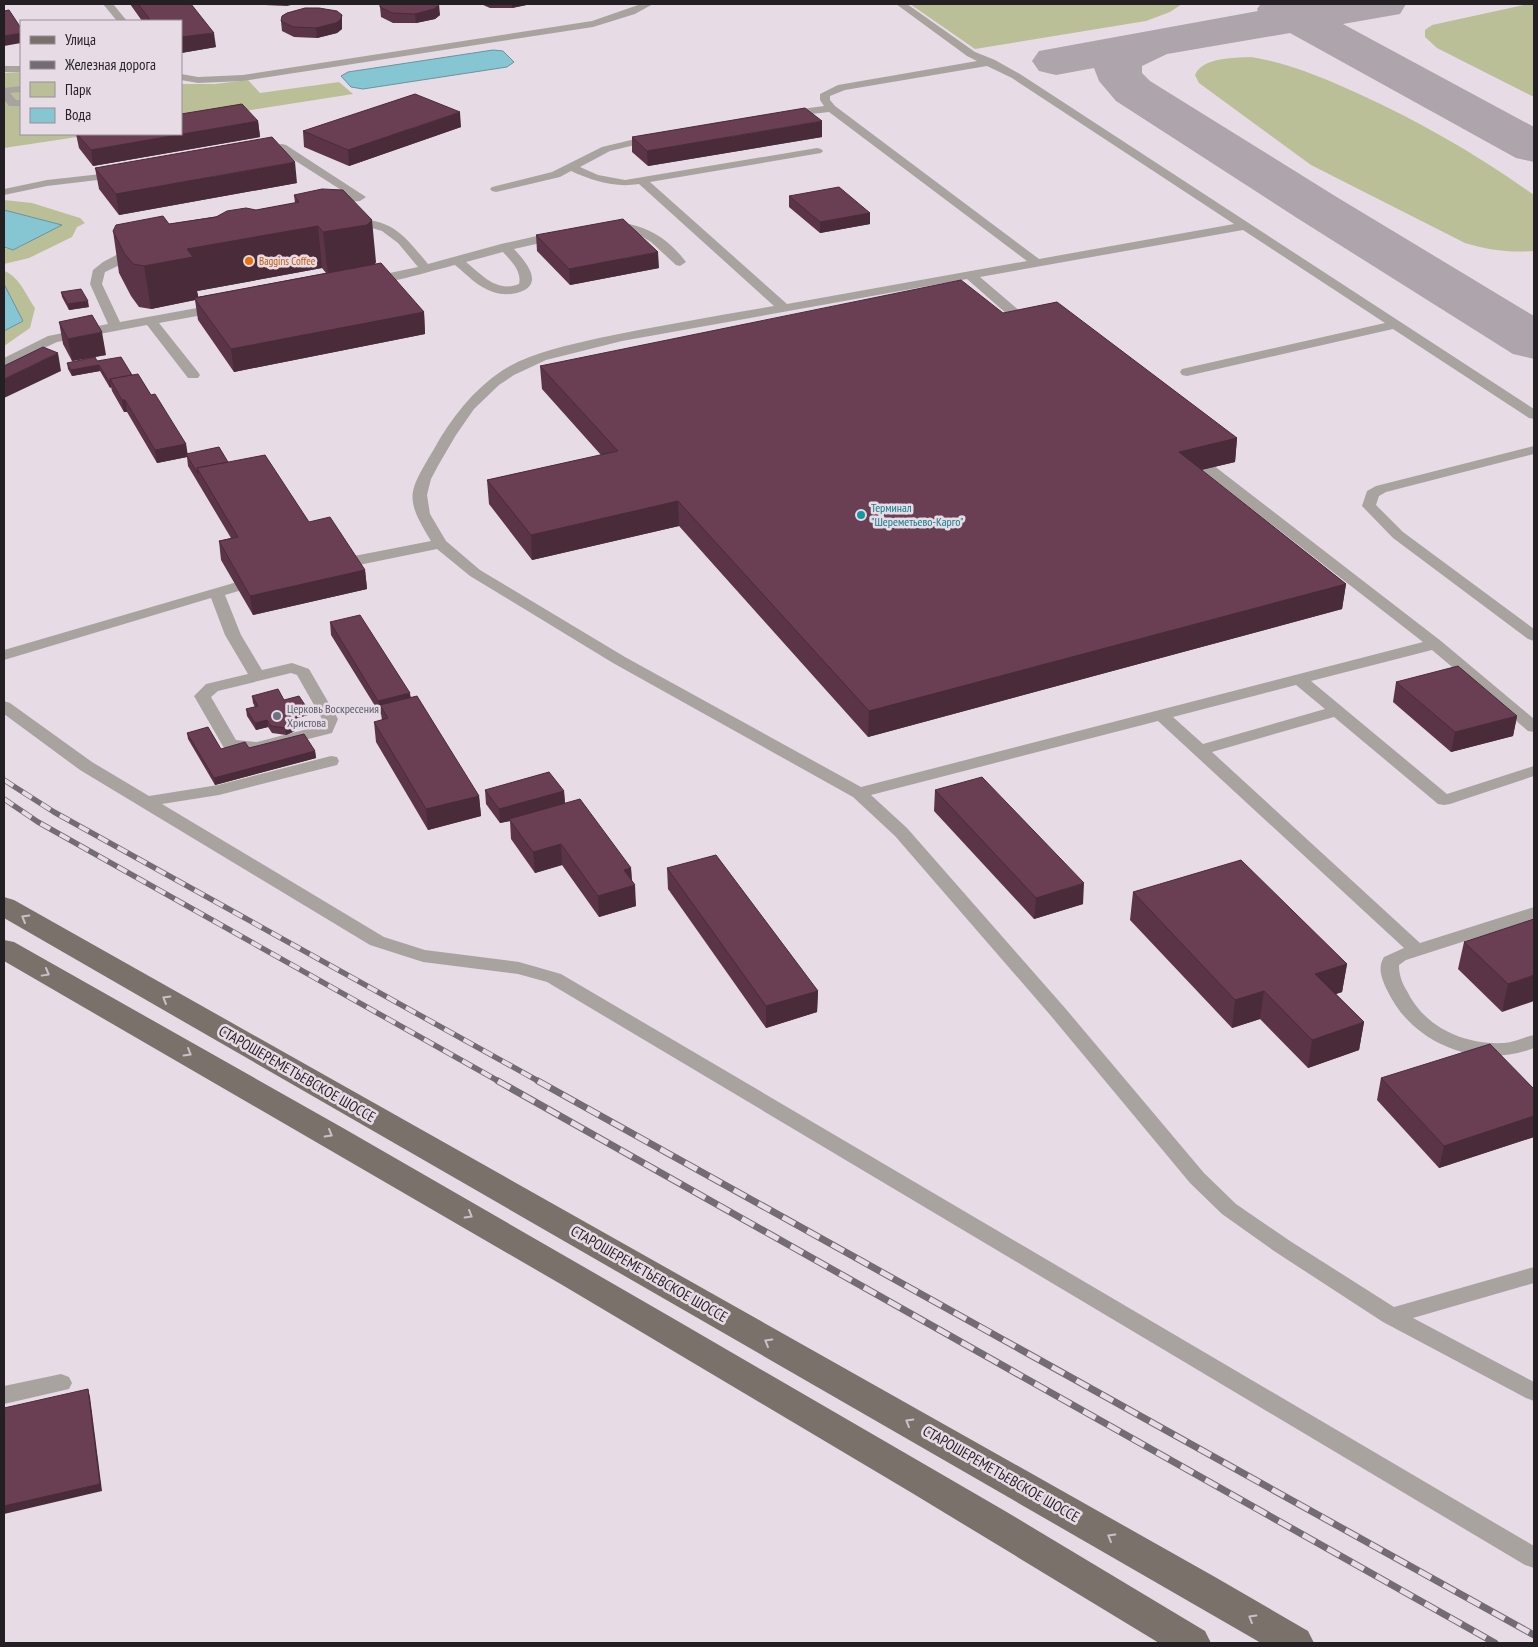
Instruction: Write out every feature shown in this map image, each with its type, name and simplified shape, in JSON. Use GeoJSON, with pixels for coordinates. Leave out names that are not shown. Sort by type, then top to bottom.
{"type":"FeatureCollection","features":[{"type":"Feature","properties":{"kind":"main road","name":"СТАРОШЕРЕМЕТЬЕВСКОЕ ШОССЕ"},"geometry":{"type":"LineString","coordinates":[[4,906],[262,1055],[1201,1588],[1294,1643]]}},
{"type":"Feature","properties":{"kind":"main road"},"geometry":{"type":"LineString","coordinates":[[4,949],[404,1177],[1038,1548],[1191,1643]]}},
{"type":"Feature","properties":{"kind":"lane"},"geometry":{"type":"LineString","coordinates":[[108,4],[121,20]]}},
{"type":"Feature","properties":{"kind":"lane"},"geometry":{"type":"LineString","coordinates":[[182,77],[198,80],[244,78],[593,24],[631,12],[648,4]]}},
{"type":"Feature","properties":{"kind":"lane"},"geometry":{"type":"LineString","coordinates":[[901,4],[971,54],[991,62],[1016,76],[1534,414]]}},
{"type":"Feature","properties":{"kind":"lane"},"geometry":{"type":"LineString","coordinates":[[991,62],[829,91],[825,94],[825,100],[832,108],[1037,263]]}},
{"type":"Feature","properties":{"kind":"lane"},"geometry":{"type":"LineString","coordinates":[[4,69],[20,69]]}},
{"type":"Feature","properties":{"kind":"lane"},"geometry":{"type":"LineString","coordinates":[[20,89],[4,92],[14,104],[20,103]]}},
{"type":"Feature","properties":{"kind":"lane"},"geometry":{"type":"LineString","coordinates":[[774,116],[832,108]]}},
{"type":"Feature","properties":{"kind":"lane"},"geometry":{"type":"LineString","coordinates":[[496,189],[556,175],[606,149],[667,135]]}},
{"type":"Feature","properties":{"kind":"lane"},"geometry":{"type":"LineString","coordinates":[[243,154],[282,147],[360,197],[312,206]]}},
{"type":"Feature","properties":{"kind":"lane"},"geometry":{"type":"LineString","coordinates":[[572,167],[595,178],[625,182],[642,181],[817,151]]}},
{"type":"Feature","properties":{"kind":"lane"},"geometry":{"type":"LineString","coordinates":[[4,192],[47,183],[88,180],[127,173]]}},
{"type":"Feature","properties":{"kind":"lane"},"geometry":{"type":"LineString","coordinates":[[642,181],[784,308]]}},
{"type":"Feature","properties":{"kind":"lane"},"geometry":{"type":"LineString","coordinates":[[342,225],[365,222],[384,226],[392,230],[426,269]]}},
{"type":"Feature","properties":{"kind":"lane"},"geometry":{"type":"LineString","coordinates":[[596,228],[620,225],[632,226],[645,231],[680,262]]}},
{"type":"Feature","properties":{"kind":"lane"},"geometry":{"type":"LineString","coordinates":[[1244,226],[622,337],[540,357],[492,383],[464,411],[446,438],[426,475],[419,496],[421,510],[440,544],[475,573],[619,660],[859,793],[901,832],[1058,1012],[1197,1178],[1229,1209],[1291,1252],[1391,1316],[1534,1392]]}},
{"type":"Feature","properties":{"kind":"lane"},"geometry":{"type":"LineString","coordinates":[[355,283],[426,269],[506,247],[569,233]]}},
{"type":"Feature","properties":{"kind":"lane"},"geometry":{"type":"LineString","coordinates":[[116,327],[96,284],[99,270],[149,241]]}},
{"type":"Feature","properties":{"kind":"lane"},"geometry":{"type":"LineString","coordinates":[[458,261],[496,291],[514,290],[524,286],[527,278],[524,270],[506,247]]}},
{"type":"Feature","properties":{"kind":"lane"},"geometry":{"type":"LineString","coordinates":[[107,264],[145,256]]}},
{"type":"Feature","properties":{"kind":"lane"},"geometry":{"type":"LineString","coordinates":[[970,275],[1032,329]]}},
{"type":"Feature","properties":{"kind":"lane"},"geometry":{"type":"LineString","coordinates":[[4,363],[54,340],[228,306]]}},
{"type":"Feature","properties":{"kind":"lane"},"geometry":{"type":"LineString","coordinates":[[150,320],[193,375]]}},
{"type":"Feature","properties":{"kind":"lane"},"geometry":{"type":"LineString","coordinates":[[1187,372],[1398,324]]}},
{"type":"Feature","properties":{"kind":"lane"},"geometry":{"type":"LineString","coordinates":[[1534,450],[1381,489],[1372,494],[1369,506],[1398,535],[1534,636]]}},
{"type":"Feature","properties":{"kind":"lane"},"geometry":{"type":"LineString","coordinates":[[1208,468],[1435,644],[1534,727]]}},
{"type":"Feature","properties":{"kind":"lane"},"geometry":{"type":"LineString","coordinates":[[349,562],[440,544]]}},
{"type":"Feature","properties":{"kind":"lane"},"geometry":{"type":"LineString","coordinates":[[4,655],[216,592],[237,588]]}},
{"type":"Feature","properties":{"kind":"lane"},"geometry":{"type":"LineString","coordinates":[[216,592],[233,635],[257,676]]}},
{"type":"Feature","properties":{"kind":"lane"},"geometry":{"type":"LineString","coordinates":[[859,793],[1435,644]]}},
{"type":"Feature","properties":{"kind":"lane"},"geometry":{"type":"LineString","coordinates":[[292,668],[302,672],[330,719],[326,729],[257,747],[230,744],[202,696],[212,687],[257,676],[292,668]]}},
{"type":"Feature","properties":{"kind":"lane"},"geometry":{"type":"LineString","coordinates":[[1299,679],[1444,800],[1534,770]]}},
{"type":"Feature","properties":{"kind":"lane"},"geometry":{"type":"LineString","coordinates":[[4,706],[74,758],[377,941],[423,956],[519,968],[554,978],[1534,1558]]}},
{"type":"Feature","properties":{"kind":"lane"},"geometry":{"type":"LineString","coordinates":[[1200,750],[1336,710]]}},
{"type":"Feature","properties":{"kind":"lane"},"geometry":{"type":"LineString","coordinates":[[1162,715],[1416,950]]}},
{"type":"Feature","properties":{"kind":"lane"},"geometry":{"type":"LineString","coordinates":[[146,802],[219,790],[331,760]]}},
{"type":"Feature","properties":{"kind":"lane"},"geometry":{"type":"LineString","coordinates":[[1534,913],[1399,956],[1391,961],[1389,968],[1390,977],[1399,996],[1411,1014],[1423,1026],[1442,1038],[1463,1045],[1492,1049],[1511,1049],[1534,1041]]}},
{"type":"Feature","properties":{"kind":"lane"},"geometry":{"type":"LineString","coordinates":[[1492,1049],[1513,1069]]}},
{"type":"Feature","properties":{"kind":"lane"},"geometry":{"type":"LineString","coordinates":[[1391,1316],[1534,1275]]}},
{"type":"Feature","properties":{"kind":"lane"},"geometry":{"type":"LineString","coordinates":[[4,1396],[61,1383]]}},
{"type":"Feature","properties":{"kind":"green space"},"geometry":{"type":"Polygon","coordinates":[[[910,4],[1182,4],[1170,12],[1146,21],[975,49],[910,4]]]}},
{"type":"Feature","properties":{"kind":"green space"},"geometry":{"type":"Polygon","coordinates":[[[1534,4],[1534,97],[1437,48],[1425,37],[1425,30],[1432,25],[1534,4]]]}},
{"type":"Feature","properties":{"kind":"green space"},"geometry":{"type":"Polygon","coordinates":[[[1251,57],[1279,63],[1333,82],[1405,116],[1471,153],[1534,195],[1534,251],[1516,252],[1465,243],[1311,165],[1199,83],[1195,75],[1199,69],[1211,62],[1227,58],[1251,57]]]}},
{"type":"Feature","properties":{"kind":"green space"},"geometry":{"type":"Polygon","coordinates":[[[20,72],[20,135],[90,135],[4,148],[4,73],[20,72]]]}},
{"type":"Feature","properties":{"kind":"green space"},"geometry":{"type":"Polygon","coordinates":[[[248,80],[260,93],[339,82],[353,94],[182,121],[182,84],[215,84],[248,80]]]}},
{"type":"Feature","properties":{"kind":"green space"},"geometry":{"type":"Polygon","coordinates":[[[4,200],[32,203],[80,218],[85,223],[77,227],[72,237],[29,258],[4,264],[4,248],[13,250],[61,225],[4,210],[4,200]]]}},
{"type":"Feature","properties":{"kind":"green space"},"geometry":{"type":"Polygon","coordinates":[[[4,271],[18,281],[35,308],[30,328],[4,346],[4,331],[22,321],[4,284],[4,271]]]}},
{"type":"Feature","properties":{"kind":"water"},"geometry":{"type":"Polygon","coordinates":[[[493,50],[503,51],[514,62],[507,67],[363,89],[351,87],[341,76],[348,72],[493,50]]]}},
{"type":"Feature","properties":{"kind":"water"},"geometry":{"type":"Polygon","coordinates":[[[4,210],[62,225],[13,250],[4,247],[4,210]]]}},
{"type":"Feature","properties":{"kind":"water"},"geometry":{"type":"Polygon","coordinates":[[[4,284],[23,321],[4,331],[4,284]]]}},
{"type":"Feature","properties":{"kind":"building"},"geometry":{"type":"Polygon","coordinates":[[[138,4],[191,4],[214,33],[182,37],[182,20],[150,20],[138,4]]]}},
{"type":"Feature","properties":{"kind":"building"},"geometry":{"type":"Polygon","coordinates":[[[380,4],[439,5],[434,9],[415,14],[392,13],[380,7],[380,4]]]}},
{"type":"Feature","properties":{"kind":"building"},"geometry":{"type":"Polygon","coordinates":[[[305,8],[337,11],[342,15],[341,19],[336,23],[316,28],[293,27],[281,21],[282,16],[287,13],[305,8]]]}},
{"type":"Feature","properties":{"kind":"building"},"geometry":{"type":"Polygon","coordinates":[[[9,10],[20,26],[20,33],[4,36],[4,11],[9,10]]]}},
{"type":"Feature","properties":{"kind":"building"},"geometry":{"type":"Polygon","coordinates":[[[415,94],[460,112],[348,150],[303,131],[415,94]]]}},
{"type":"Feature","properties":{"kind":"building"},"geometry":{"type":"Polygon","coordinates":[[[242,104],[258,121],[182,134],[182,114],[242,104]]]}},
{"type":"Feature","properties":{"kind":"building"},"geometry":{"type":"Polygon","coordinates":[[[805,108],[822,121],[647,151],[632,137],[805,108]]]}},
{"type":"Feature","properties":{"kind":"building"},"geometry":{"type":"Polygon","coordinates":[[[78,135],[177,135],[91,150],[78,135]]]}},
{"type":"Feature","properties":{"kind":"building"},"geometry":{"type":"Polygon","coordinates":[[[272,137],[295,162],[116,194],[95,168],[272,137]]]}},
{"type":"Feature","properties":{"kind":"building"},"geometry":{"type":"Polygon","coordinates":[[[839,187],[870,213],[820,222],[789,196],[839,187]]]}},
{"type":"Feature","properties":{"kind":"building"},"geometry":{"type":"Polygon","coordinates":[[[322,189],[343,190],[372,220],[367,225],[323,232],[318,226],[187,249],[193,257],[144,266],[133,264],[124,253],[113,231],[116,225],[163,216],[169,224],[216,217],[227,211],[246,208],[256,210],[299,202],[294,195],[322,189]]]}},
{"type":"Feature","properties":{"kind":"building"},"geometry":{"type":"Polygon","coordinates":[[[623,219],[658,252],[569,269],[536,235],[623,219]]]}},
{"type":"Feature","properties":{"kind":"building"},"geometry":{"type":"Polygon","coordinates":[[[381,263],[424,312],[231,349],[194,298],[381,263]]]}},
{"type":"Feature","properties":{"kind":"building","name":"Терминал \"Шереметьево-Карго\""},"geometry":{"type":"Polygon","coordinates":[[[961,280],[1003,313],[1057,302],[1237,438],[1179,452],[1346,584],[869,711],[678,501],[531,535],[487,480],[618,451],[540,366],[961,280]]]}},
{"type":"Feature","properties":{"kind":"building"},"geometry":{"type":"Polygon","coordinates":[[[81,289],[88,301],[68,304],[61,292],[81,289]]]}},
{"type":"Feature","properties":{"kind":"building"},"geometry":{"type":"Polygon","coordinates":[[[92,315],[102,332],[68,339],[59,322],[92,315]]]}},
{"type":"Feature","properties":{"kind":"building"},"geometry":{"type":"Polygon","coordinates":[[[43,347],[58,353],[4,379],[4,366],[43,347]]]}},
{"type":"Feature","properties":{"kind":"building"},"geometry":{"type":"Polygon","coordinates":[[[95,357],[97,361],[121,357],[132,375],[110,379],[109,382],[99,365],[71,370],[67,363],[95,357]]]}},
{"type":"Feature","properties":{"kind":"building"},"geometry":{"type":"Polygon","coordinates":[[[138,374],[151,395],[155,394],[186,444],[155,450],[110,379],[138,374]]]}},
{"type":"Feature","properties":{"kind":"building"},"geometry":{"type":"Polygon","coordinates":[[[219,447],[228,462],[197,468],[198,474],[186,454],[219,447]]]}},
{"type":"Feature","properties":{"kind":"building"},"geometry":{"type":"Polygon","coordinates":[[[265,455],[309,522],[330,517],[365,570],[250,596],[219,541],[238,537],[197,468],[265,455]]]}},
{"type":"Feature","properties":{"kind":"building"},"geometry":{"type":"Polygon","coordinates":[[[360,615],[410,693],[378,701],[330,622],[360,615]]]}},
{"type":"Feature","properties":{"kind":"building"},"geometry":{"type":"Polygon","coordinates":[[[1458,666],[1517,716],[1455,732],[1396,682],[1458,666]]]}},
{"type":"Feature","properties":{"kind":"building","name":"Церковь Воскресения Христова"},"geometry":{"type":"Polygon","coordinates":[[[278,689],[284,700],[299,696],[307,708],[293,712],[297,717],[294,724],[285,728],[271,726],[267,720],[255,723],[246,709],[258,706],[252,696],[278,689]]]}},
{"type":"Feature","properties":{"kind":"building"},"geometry":{"type":"Polygon","coordinates":[[[417,696],[479,796],[426,809],[374,722],[388,718],[380,705],[417,696]]]}},
{"type":"Feature","properties":{"kind":"building"},"geometry":{"type":"Polygon","coordinates":[[[208,727],[221,749],[245,742],[249,748],[304,734],[315,751],[214,778],[187,733],[208,727]]]}},
{"type":"Feature","properties":{"kind":"building"},"geometry":{"type":"Polygon","coordinates":[[[549,772],[564,791],[499,809],[485,790],[549,772]]]}},
{"type":"Feature","properties":{"kind":"building"},"geometry":{"type":"Polygon","coordinates":[[[982,777],[1084,883],[1036,898],[935,790],[982,777]]]}},
{"type":"Feature","properties":{"kind":"building"},"geometry":{"type":"Polygon","coordinates":[[[580,799],[631,868],[624,870],[635,885],[598,896],[561,844],[533,852],[509,819],[580,799]]]}},
{"type":"Feature","properties":{"kind":"building"},"geometry":{"type":"Polygon","coordinates":[[[716,855],[818,991],[766,1006],[667,868],[716,855]]]}},
{"type":"Feature","properties":{"kind":"building"},"geometry":{"type":"Polygon","coordinates":[[[1241,860],[1347,964],[1315,974],[1364,1022],[1312,1040],[1264,991],[1235,1000],[1133,892],[1241,860]]]}},
{"type":"Feature","properties":{"kind":"building"},"geometry":{"type":"Polygon","coordinates":[[[1534,919],[1534,975],[1508,984],[1464,942],[1534,919]]]}},
{"type":"Feature","properties":{"kind":"building"},"geometry":{"type":"Polygon","coordinates":[[[1490,1044],[1534,1089],[1534,1116],[1444,1146],[1381,1078],[1490,1044]]]}},
{"type":"Feature","properties":{"kind":"building"},"geometry":{"type":"Polygon","coordinates":[[[88,1389],[100,1484],[4,1506],[4,1408],[88,1389]]]}},
{"type":"Feature","properties":{"kind":"taxiway"},"geometry":{"type":"LineString","coordinates":[[1297,18],[1384,4]]}},
{"type":"Feature","properties":{"kind":"taxiway"},"geometry":{"type":"LineString","coordinates":[[1280,9],[1297,18]]}},
{"type":"Feature","properties":{"kind":"taxiway"},"geometry":{"type":"LineString","coordinates":[[1156,42],[1297,18]]}},
{"type":"Feature","properties":{"kind":"taxiway"},"geometry":{"type":"LineString","coordinates":[[1297,18],[1534,147]]}},
{"type":"Feature","properties":{"kind":"taxiway"},"geometry":{"type":"LineString","coordinates":[[1056,61],[1156,42]]}},
{"type":"Feature","properties":{"kind":"taxiway"},"geometry":{"type":"LineString","coordinates":[[1156,42],[1127,54],[1118,65],[1118,72],[1123,81],[1133,91],[1316,207],[1534,341]]}},
{"type":"Feature","properties":{"kind":"railway"},"geometry":{"type":"LineString","coordinates":[[4,780],[54,812],[540,1082]]}},
{"type":"Feature","properties":{"kind":"railway"},"geometry":{"type":"LineString","coordinates":[[4,799],[38,822],[500,1082]]}},
{"type":"Feature","properties":{"kind":"railway"},"geometry":{"type":"LineString","coordinates":[[498,1081],[1495,1643]]}},
{"type":"Feature","properties":{"kind":"railway"},"geometry":{"type":"LineString","coordinates":[[538,1081],[1534,1635]]}},
{"type":"Feature","properties":{"kind":"place","name":"Baggins Coffee"},"geometry":{"type":"Point","coordinates":[249,261]}},
{"type":"Feature","properties":{"kind":"place","name":"Терминал \"Шереметьево-Карго\""},"geometry":{"type":"Point","coordinates":[861,515]}},
{"type":"Feature","properties":{"kind":"place","name":"Церковь Воскресения Христова"},"geometry":{"type":"Point","coordinates":[277,716]}}]}
